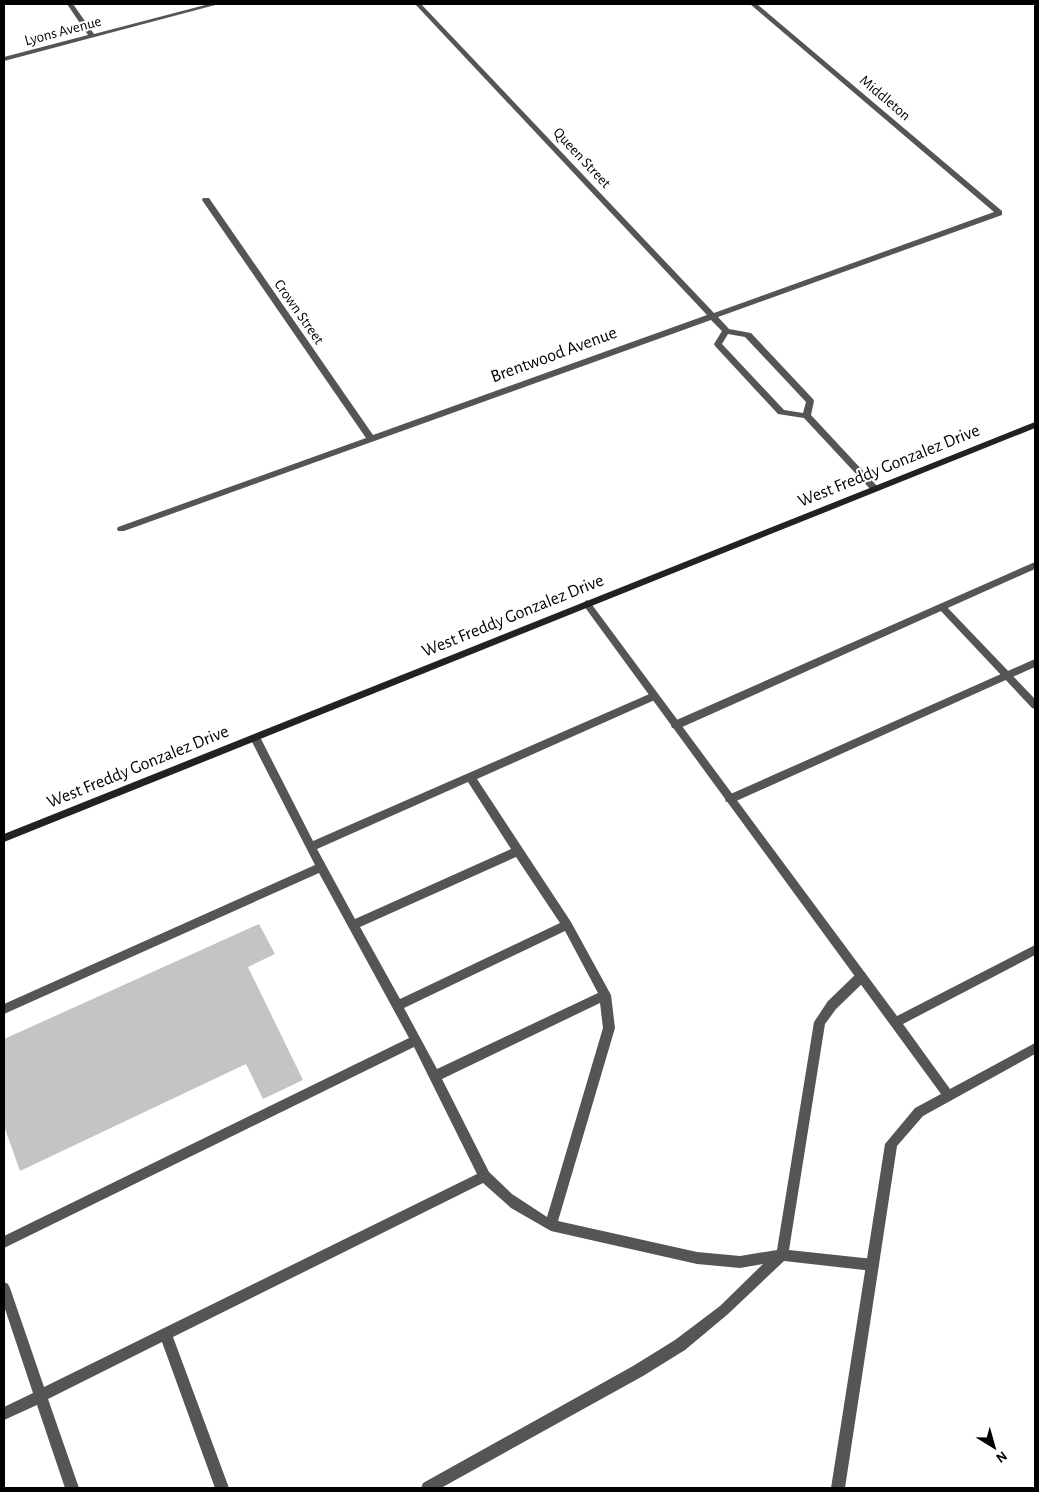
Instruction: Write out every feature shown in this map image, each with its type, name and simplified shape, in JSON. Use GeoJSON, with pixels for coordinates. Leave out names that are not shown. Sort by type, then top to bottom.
{"type":"FeatureCollection","features":[{"type":"Feature","properties":{"kind":"main road","name":"West Freddy Gonzalez Drive"},"geometry":{"type":"LineString","coordinates":[[4,838],[1035,425]]}},
{"type":"Feature","properties":{"kind":"street"},"geometry":{"type":"LineString","coordinates":[[70,4],[92,36]]}},
{"type":"Feature","properties":{"kind":"street","name":"Lyons Avenue"},"geometry":{"type":"LineString","coordinates":[[4,59],[216,4]]}},
{"type":"Feature","properties":{"kind":"street","name":"Queen Street"},"geometry":{"type":"LineString","coordinates":[[418,4],[726,331]]}},
{"type":"Feature","properties":{"kind":"street","name":"Middleton"},"geometry":{"type":"LineString","coordinates":[[752,4],[999,213]]}},
{"type":"Feature","properties":{"kind":"street","name":"Crown Street"},"geometry":{"type":"LineString","coordinates":[[206,200],[370,439]]}},
{"type":"Feature","properties":{"kind":"street","name":"Brentwood Avenue"},"geometry":{"type":"LineString","coordinates":[[121,529],[999,213]]}},
{"type":"Feature","properties":{"kind":"street"},"geometry":{"type":"LineString","coordinates":[[807,416],[810,401],[748,334],[726,331],[718,344],[781,412],[807,416],[875,489]]}},
{"type":"Feature","properties":{"kind":"street"},"geometry":{"type":"LineString","coordinates":[[676,725],[1035,565]]}},
{"type":"Feature","properties":{"kind":"street"},"geometry":{"type":"LineString","coordinates":[[587,604],[949,1096]]}},
{"type":"Feature","properties":{"kind":"street"},"geometry":{"type":"LineString","coordinates":[[942,606],[1035,705]]}},
{"type":"Feature","properties":{"kind":"street"},"geometry":{"type":"LineString","coordinates":[[730,799],[1035,663]]}},
{"type":"Feature","properties":{"kind":"street"},"geometry":{"type":"LineString","coordinates":[[311,847],[654,696]]}},
{"type":"Feature","properties":{"kind":"street"},"geometry":{"type":"LineString","coordinates":[[255,738],[321,867],[435,1076],[485,1176],[499,1193],[516,1206],[551,1225],[698,1258],[740,1262],[782,1255],[873,1265]]}},
{"type":"Feature","properties":{"kind":"street"},"geometry":{"type":"LineString","coordinates":[[470,777],[567,924],[605,995],[609,1028],[551,1225]]}},
{"type":"Feature","properties":{"kind":"street"},"geometry":{"type":"LineString","coordinates":[[353,925],[518,851]]}},
{"type":"Feature","properties":{"kind":"street"},"geometry":{"type":"LineString","coordinates":[[4,1009],[321,867]]}},
{"type":"Feature","properties":{"kind":"street"},"geometry":{"type":"LineString","coordinates":[[397,1006],[567,924]]}},
{"type":"Feature","properties":{"kind":"street"},"geometry":{"type":"LineString","coordinates":[[895,1023],[1035,950]]}},
{"type":"Feature","properties":{"kind":"street"},"geometry":{"type":"LineString","coordinates":[[428,1488],[638,1372],[680,1345],[724,1310],[782,1255],[820,1022],[832,1005],[861,977]]}},
{"type":"Feature","properties":{"kind":"street"},"geometry":{"type":"LineString","coordinates":[[435,1076],[605,995]]}},
{"type":"Feature","properties":{"kind":"street"},"geometry":{"type":"LineString","coordinates":[[4,1242],[416,1040]]}},
{"type":"Feature","properties":{"kind":"street"},"geometry":{"type":"LineString","coordinates":[[838,1488],[891,1144],[919,1112],[1035,1048]]}},
{"type":"Feature","properties":{"kind":"street"},"geometry":{"type":"LineString","coordinates":[[4,1414],[485,1176]]}},
{"type":"Feature","properties":{"kind":"street"},"geometry":{"type":"LineString","coordinates":[[4,1288],[72,1488]]}},
{"type":"Feature","properties":{"kind":"street"},"geometry":{"type":"LineString","coordinates":[[166,1335],[222,1488]]}},
{"type":"Feature","properties":{"kind":"building"},"geometry":{"type":"Polygon","coordinates":[[[259,924],[275,954],[248,967],[303,1080],[263,1099],[246,1064],[20,1171],[4,1126],[4,1039],[259,924]]]}}]}
